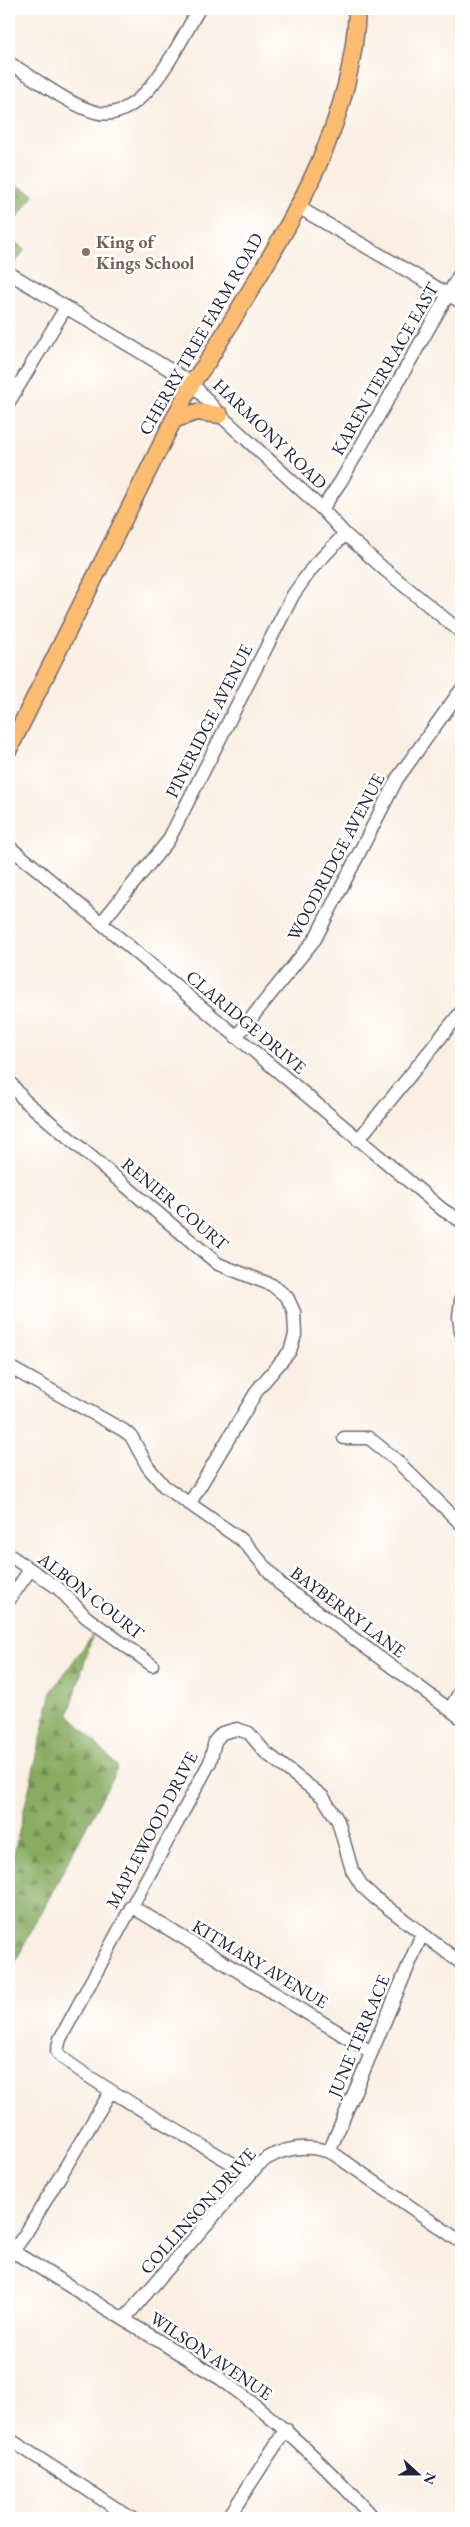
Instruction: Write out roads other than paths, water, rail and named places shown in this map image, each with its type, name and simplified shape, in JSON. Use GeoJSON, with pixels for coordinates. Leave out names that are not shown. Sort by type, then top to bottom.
{"type":"FeatureCollection","features":[{"type":"Feature","properties":{"kind":"main road","name":"CHERRY TREE FARM ROAD"},"geometry":{"type":"LineString","coordinates":[[9,749],[192,383],[208,361],[298,207],[328,141],[340,106],[354,43],[357,9]]}},
{"type":"Feature","properties":{"kind":"main road"},"geometry":{"type":"LineString","coordinates":[[173,420],[197,412],[220,415]]}},
{"type":"Feature","properties":{"kind":"street"},"geometry":{"type":"LineString","coordinates":[[9,63],[84,108],[107,114],[116,113],[132,106],[147,91],[199,9]]}},
{"type":"Feature","properties":{"kind":"street"},"geometry":{"type":"LineString","coordinates":[[298,207],[461,302]]}},
{"type":"Feature","properties":{"kind":"street","name":"KAREN TERRACE EAST"},"geometry":{"type":"LineString","coordinates":[[322,509],[341,481],[461,272]]}},
{"type":"Feature","properties":{"kind":"street","name":"HARMONY ROAD"},"geometry":{"type":"LineString","coordinates":[[9,273],[192,383],[220,415],[384,569],[461,630]]}},
{"type":"Feature","properties":{"kind":"street"},"geometry":{"type":"LineString","coordinates":[[9,402],[66,307]]}},
{"type":"Feature","properties":{"kind":"street","name":"PINERIDGE AVENUE"},"geometry":{"type":"LineString","coordinates":[[101,923],[168,841],[293,595],[313,567],[346,534]]}},
{"type":"Feature","properties":{"kind":"street","name":"WOODRIDGE AVENUE"},"geometry":{"type":"LineString","coordinates":[[236,1037],[314,939],[397,780],[461,690]]}},
{"type":"Feature","properties":{"kind":"street","name":"CLARIDGE DRIVE"},"geometry":{"type":"LineString","coordinates":[[9,848],[38,869],[358,1140],[443,1210],[461,1222]]}},
{"type":"Feature","properties":{"kind":"street"},"geometry":{"type":"LineString","coordinates":[[358,1140],[461,1012]]}},
{"type":"Feature","properties":{"kind":"street","name":"RENIER COURT"},"geometry":{"type":"LineString","coordinates":[[9,1081],[24,1100],[218,1264],[272,1285],[282,1291],[291,1303],[296,1323],[295,1335],[290,1351],[258,1389],[190,1504]]}},
{"type":"Feature","properties":{"kind":"street"},"geometry":{"type":"LineString","coordinates":[[461,1300],[459,1317],[461,1332]]}},
{"type":"Feature","properties":{"kind":"street","name":"BAYBERRY LANE"},"geometry":{"type":"LineString","coordinates":[[9,1367],[131,1436],[152,1474],[164,1486],[243,1540],[280,1584],[461,1718]]}},
{"type":"Feature","properties":{"kind":"street"},"geometry":{"type":"LineString","coordinates":[[344,1438],[368,1438],[395,1459],[461,1524]]}},
{"type":"Feature","properties":{"kind":"street","name":"ALBON COURT"},"geometry":{"type":"LineString","coordinates":[[9,1555],[58,1588],[86,1617],[104,1632],[152,1665]]}},
{"type":"Feature","properties":{"kind":"street"},"geometry":{"type":"LineString","coordinates":[[9,1600],[30,1570]]}},
{"type":"Feature","properties":{"kind":"street"},"geometry":{"type":"LineString","coordinates":[[450,1708],[461,1690]]}},
{"type":"Feature","properties":{"kind":"street","name":"MAPLEWOOD DRIVE"},"geometry":{"type":"LineString","coordinates":[[250,2174],[111,2091],[64,2060],[58,2054],[57,2048],[210,1762],[215,1741],[222,1733],[237,1729],[249,1733],[265,1752],[323,1797],[338,1821],[349,1862],[358,1880],[374,1898],[461,1963]]}},
{"type":"Feature","properties":{"kind":"street","name":"KITMARY AVENUE"},"geometry":{"type":"LineString","coordinates":[[132,1906],[371,2052]]}},
{"type":"Feature","properties":{"kind":"street","name":"JUNE TERRACE"},"geometry":{"type":"LineString","coordinates":[[330,2152],[422,1934]]}},
{"type":"Feature","properties":{"kind":"street"},"geometry":{"type":"LineString","coordinates":[[10,2252],[111,2091]]}},
{"type":"Feature","properties":{"kind":"street","name":"COLLINSON DRIVE"},"geometry":{"type":"LineString","coordinates":[[124,2319],[250,2174],[264,2160],[278,2152],[306,2148],[330,2152],[461,2242]]}},
{"type":"Feature","properties":{"kind":"street","name":"WILSON AVENUE"},"geometry":{"type":"LineString","coordinates":[[10,2252],[221,2379],[286,2429],[329,2470],[373,2518]]}},
{"type":"Feature","properties":{"kind":"street"},"geometry":{"type":"LineString","coordinates":[[228,2518],[286,2429]]}},
{"type":"Feature","properties":{"kind":"street"},"geometry":{"type":"LineString","coordinates":[[9,2439],[131,2518]]}},
{"type":"Feature","properties":{"kind":"place","name":"King of Kings School"},"geometry":{"type":"Point","coordinates":[86,252]}}]}
